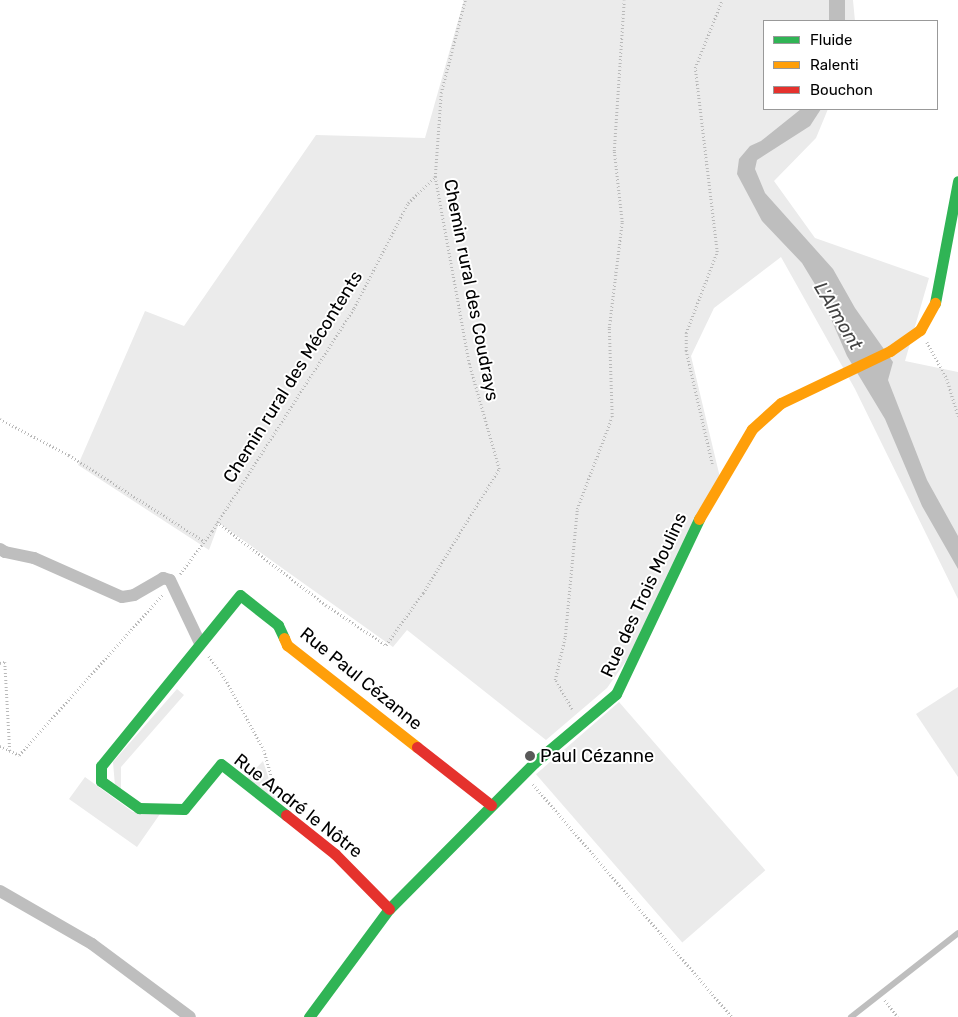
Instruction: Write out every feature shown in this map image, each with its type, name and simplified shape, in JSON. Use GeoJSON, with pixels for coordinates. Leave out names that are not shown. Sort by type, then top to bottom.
{"type":"FeatureCollection","features":[{"type":"Feature","properties":{"kind":"street"},"geometry":{"type":"LineString","coordinates":[[920,330],[933,310],[943,270],[958,181]]}},
{"type":"Feature","properties":{"kind":"street","name":"Rue des Trois Moulins"},"geometry":{"type":"LineString","coordinates":[[309,1017],[389,909],[523,774],[578,722],[616,694],[684,546],[724,472],[766,414],[781,403],[890,351],[920,330]]}},
{"type":"Feature","properties":{"kind":"street"},"geometry":{"type":"LineString","coordinates":[[0,549],[5,552],[34,558],[117,596],[134,594],[164,578],[173,583],[199,642]]}},
{"type":"Feature","properties":{"kind":"street","name":"Rue Paul Cézanne"},"geometry":{"type":"LineString","coordinates":[[199,642],[240,595],[278,625],[288,645],[491,805]]}},
{"type":"Feature","properties":{"kind":"street","name":"Rue André le Nôtre"},"geometry":{"type":"LineString","coordinates":[[199,642],[101,766],[101,781],[138,808],[184,809],[221,764],[335,854],[389,909]]}},
{"type":"Feature","properties":{"kind":"street"},"geometry":{"type":"LineString","coordinates":[[0,891],[92,944],[190,1017]]}},
{"type":"Feature","properties":{"kind":"lane"},"geometry":{"type":"LineString","coordinates":[[851,1017],[958,934]]}},
{"type":"Feature","properties":{"kind":"path","name":"Chemin rural des Coudrays"},"geometry":{"type":"LineString","coordinates":[[217,522],[326,605],[386,645],[422,593],[499,469],[469,364],[435,176],[441,93],[465,0]]}},
{"type":"Feature","properties":{"kind":"path"},"geometry":{"type":"LineString","coordinates":[[578,722],[555,680],[565,637],[577,509],[612,417],[609,328],[622,222],[614,151],[624,0]]}},
{"type":"Feature","properties":{"kind":"path"},"geometry":{"type":"LineString","coordinates":[[722,0],[695,68],[717,252],[695,303],[686,333],[686,351],[712,464],[724,472]]}},
{"type":"Feature","properties":{"kind":"path","name":"Chemin rural des Mécontents"},"geometry":{"type":"LineString","coordinates":[[10,752],[19,755],[173,583],[204,541],[354,308],[408,203],[435,176]]}},
{"type":"Feature","properties":{"kind":"path"},"geometry":{"type":"LineString","coordinates":[[920,330],[946,378],[958,416]]}},
{"type":"Feature","properties":{"kind":"path"},"geometry":{"type":"LineString","coordinates":[[0,419],[69,455],[204,541]]}},
{"type":"Feature","properties":{"kind":"path"},"geometry":{"type":"LineString","coordinates":[[199,642],[227,682],[264,750],[281,812]]}},
{"type":"Feature","properties":{"kind":"path"},"geometry":{"type":"LineString","coordinates":[[0,663],[5,662],[10,752]]}},
{"type":"Feature","properties":{"kind":"path"},"geometry":{"type":"LineString","coordinates":[[0,746],[10,752]]}},
{"type":"Feature","properties":{"kind":"path"},"geometry":{"type":"LineString","coordinates":[[523,774],[732,1017]]}},
{"type":"Feature","properties":{"kind":"path"},"geometry":{"type":"LineString","coordinates":[[880,995],[898,1017]]}},
{"type":"Feature","properties":{"kind":"shaded area"},"geometry":{"type":"Polygon","coordinates":[[[464,0],[853,0],[855,20],[763,20],[763,110],[828,110],[816,138],[774,181],[815,238],[929,278],[905,361],[958,372],[958,599],[855,389],[781,257],[714,308],[691,356],[722,486],[657,617],[607,688],[546,740],[407,630],[393,647],[219,523],[209,550],[78,465],[145,311],[184,326],[316,135],[425,138],[464,0]]]}},
{"type":"Feature","properties":{"kind":"shaded area"},"geometry":{"type":"Polygon","coordinates":[[[958,687],[958,777],[916,714],[958,687]]]}},
{"type":"Feature","properties":{"kind":"shaded area"},"geometry":{"type":"Polygon","coordinates":[[[177,689],[184,695],[121,767],[121,790],[115,786],[113,762],[177,689]]]}},
{"type":"Feature","properties":{"kind":"shaded area"},"geometry":{"type":"Polygon","coordinates":[[[619,702],[765,870],[682,942],[536,774],[619,702]]]}},
{"type":"Feature","properties":{"kind":"shaded area"},"geometry":{"type":"Polygon","coordinates":[[[263,761],[276,801],[246,779],[263,761]]]}},
{"type":"Feature","properties":{"kind":"shaded area"},"geometry":{"type":"Polygon","coordinates":[[[85,777],[133,812],[160,814],[137,847],[69,799],[85,777]]]}},
{"type":"Feature","properties":{"kind":"water"},"geometry":{"type":"Polygon","coordinates":[[[829,0],[845,0],[845,20],[829,20],[829,0]]]}},
{"type":"Feature","properties":{"kind":"water","name":"L'Almont"},"geometry":{"type":"Polygon","coordinates":[[[800,110],[820,110],[810,126],[757,160],[755,169],[765,193],[833,269],[855,308],[893,362],[888,380],[927,480],[958,536],[958,569],[922,506],[885,419],[847,356],[819,291],[802,263],[762,221],[737,174],[739,159],[750,146],[761,141],[800,110]]]}},
{"type":"Feature","properties":{"kind":"traffic: fast"},"geometry":{"type":"LineString","coordinates":[[935,303],[958,181]]}},
{"type":"Feature","properties":{"kind":"traffic: fast"},"geometry":{"type":"LineString","coordinates":[[309,1017],[389,909],[534,763],[616,694],[699,519]]}},
{"type":"Feature","properties":{"kind":"traffic: fast"},"geometry":{"type":"LineString","coordinates":[[284,638],[278,625],[240,595],[101,766],[101,781],[139,808],[184,809],[221,764],[286,815]]}},
{"type":"Feature","properties":{"kind":"traffic: slow"},"geometry":{"type":"LineString","coordinates":[[699,519],[752,429],[781,403],[890,351],[920,330],[935,303]]}},
{"type":"Feature","properties":{"kind":"traffic: slow"},"geometry":{"type":"LineString","coordinates":[[284,638],[287,645],[417,747]]}},
{"type":"Feature","properties":{"kind":"traffic: jam"},"geometry":{"type":"LineString","coordinates":[[417,747],[491,805]]}},
{"type":"Feature","properties":{"kind":"traffic: jam"},"geometry":{"type":"LineString","coordinates":[[286,815],[335,854],[389,909]]}},
{"type":"Feature","properties":{"kind":"place","name":"Paul Cézanne"},"geometry":{"type":"Point","coordinates":[530,756]}}]}
